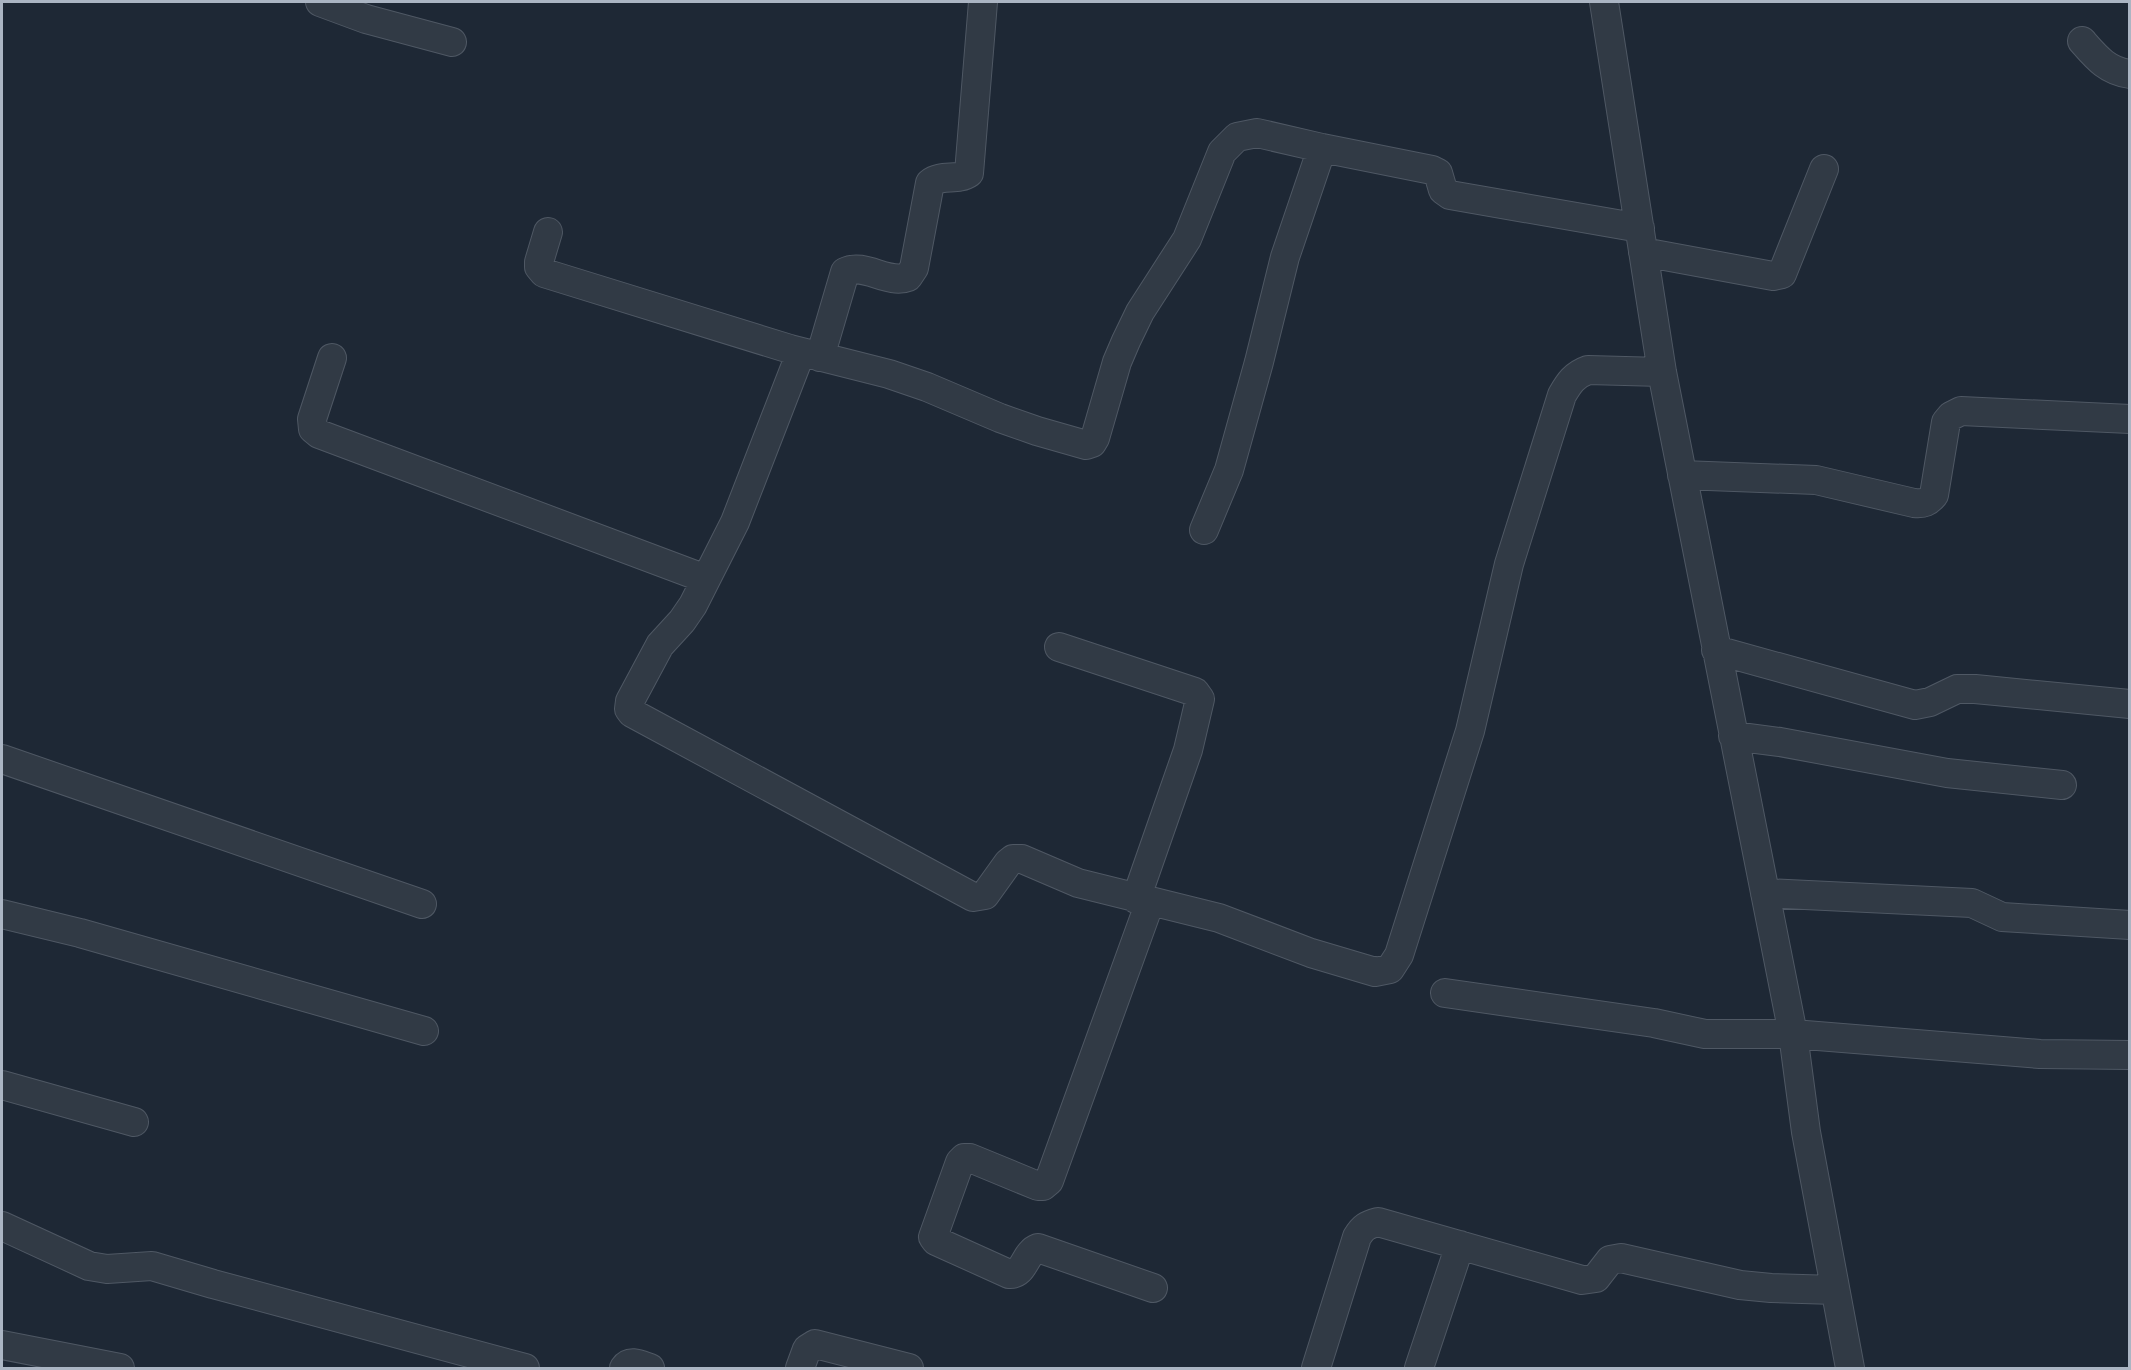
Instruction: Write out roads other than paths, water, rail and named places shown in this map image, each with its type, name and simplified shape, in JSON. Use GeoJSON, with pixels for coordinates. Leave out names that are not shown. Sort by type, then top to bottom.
{"type":"FeatureCollection","features":[{"type":"Feature","properties":{"kind":"street"},"geometry":{"type":"LineString","coordinates":[[320,2],[366,19],[452,42]]}},
{"type":"Feature","properties":{"kind":"street"},"geometry":{"type":"LineString","coordinates":[[983,2],[969,173],[965,176],[938,179],[930,183],[914,268],[908,277],[898,279],[855,269],[845,272],[811,354],[735,522],[688,613],[660,645],[630,700],[629,709],[637,716],[973,897],[985,895],[1008,863],[1017,859],[1078,883],[1219,918],[1311,953],[1375,972],[1390,969],[1399,955],[1470,731],[1509,564],[1562,395],[1569,382],[1579,373],[1588,370],[1662,372]]}},
{"type":"Feature","properties":{"kind":"street"},"geometry":{"type":"LineString","coordinates":[[1604,2],[1662,372],[1793,1034],[1806,1132],[1851,1368]]}},
{"type":"Feature","properties":{"kind":"street"},"geometry":{"type":"LineString","coordinates":[[2082,41],[2098,61],[2111,69],[2130,74]]}},
{"type":"Feature","properties":{"kind":"street"},"geometry":{"type":"LineString","coordinates":[[548,232],[539,262],[539,267],[544,273],[811,354],[889,374],[1037,431],[1079,444],[1092,443],[1095,438],[1117,362],[1126,341],[1140,312],[1187,239],[1222,152],[1237,137],[1257,132],[1322,148],[1432,170],[1437,173],[1443,190],[1450,195],[1641,240],[1773,276],[1782,274],[1824,169]]}},
{"type":"Feature","properties":{"kind":"street"},"geometry":{"type":"LineString","coordinates":[[1204,530],[1229,470],[1285,257],[1322,148]]}},
{"type":"Feature","properties":{"kind":"street"},"geometry":{"type":"LineString","coordinates":[[332,358],[312,419],[314,429],[319,434],[706,579]]}},
{"type":"Feature","properties":{"kind":"street"},"geometry":{"type":"LineString","coordinates":[[1682,475],[1816,480],[1923,504],[1934,495],[1946,422],[1951,416],[1961,411],[2130,419]]}},
{"type":"Feature","properties":{"kind":"street"},"geometry":{"type":"LineString","coordinates":[[1059,646],[1195,692],[1200,699],[1188,750],[1143,900],[1049,1181],[1038,1186],[970,1158],[964,1158],[960,1162],[933,1237],[934,1240],[1010,1274],[1019,1272],[1030,1253],[1038,1248],[1153,1288]]}},
{"type":"Feature","properties":{"kind":"street"},"geometry":{"type":"LineString","coordinates":[[1716,650],[1915,705],[1930,702],[1957,689],[2130,704]]}},
{"type":"Feature","properties":{"kind":"street"},"geometry":{"type":"LineString","coordinates":[[1733,736],[1780,742],[1947,773],[2062,785]]}},
{"type":"Feature","properties":{"kind":"street"},"geometry":{"type":"LineString","coordinates":[[2,759],[422,904]]}},
{"type":"Feature","properties":{"kind":"street"},"geometry":{"type":"LineString","coordinates":[[1765,893],[1972,903],[1981,905],[2002,917],[2130,925]]}},
{"type":"Feature","properties":{"kind":"street"},"geometry":{"type":"LineString","coordinates":[[2,914],[80,933],[424,1031]]}},
{"type":"Feature","properties":{"kind":"street"},"geometry":{"type":"LineString","coordinates":[[1445,993],[1654,1023],[1705,1034],[1793,1034],[2040,1054],[2130,1055]]}},
{"type":"Feature","properties":{"kind":"street"},"geometry":{"type":"LineString","coordinates":[[2,1085],[134,1122]]}},
{"type":"Feature","properties":{"kind":"street"},"geometry":{"type":"LineString","coordinates":[[1316,1368],[1357,1238],[1368,1224],[1378,1222],[1582,1280],[1596,1278],[1610,1260],[1621,1258],[1740,1285],[1835,1290]]}},
{"type":"Feature","properties":{"kind":"street"},"geometry":{"type":"LineString","coordinates":[[2,1226],[89,1266],[107,1269],[152,1266],[168,1269],[213,1284],[525,1368]]}},
{"type":"Feature","properties":{"kind":"street"},"geometry":{"type":"LineString","coordinates":[[1419,1368],[1460,1245]]}},
{"type":"Feature","properties":{"kind":"street"},"geometry":{"type":"LineString","coordinates":[[800,1368],[807,1349],[815,1344],[909,1368]]}},
{"type":"Feature","properties":{"kind":"street"},"geometry":{"type":"LineString","coordinates":[[2,1345],[120,1368]]}},
{"type":"Feature","properties":{"kind":"street"},"geometry":{"type":"LineString","coordinates":[[2,1358],[4,1368]]}},
{"type":"Feature","properties":{"kind":"street"},"geometry":{"type":"LineString","coordinates":[[624,1368],[633,1363],[650,1368]]}}]}
